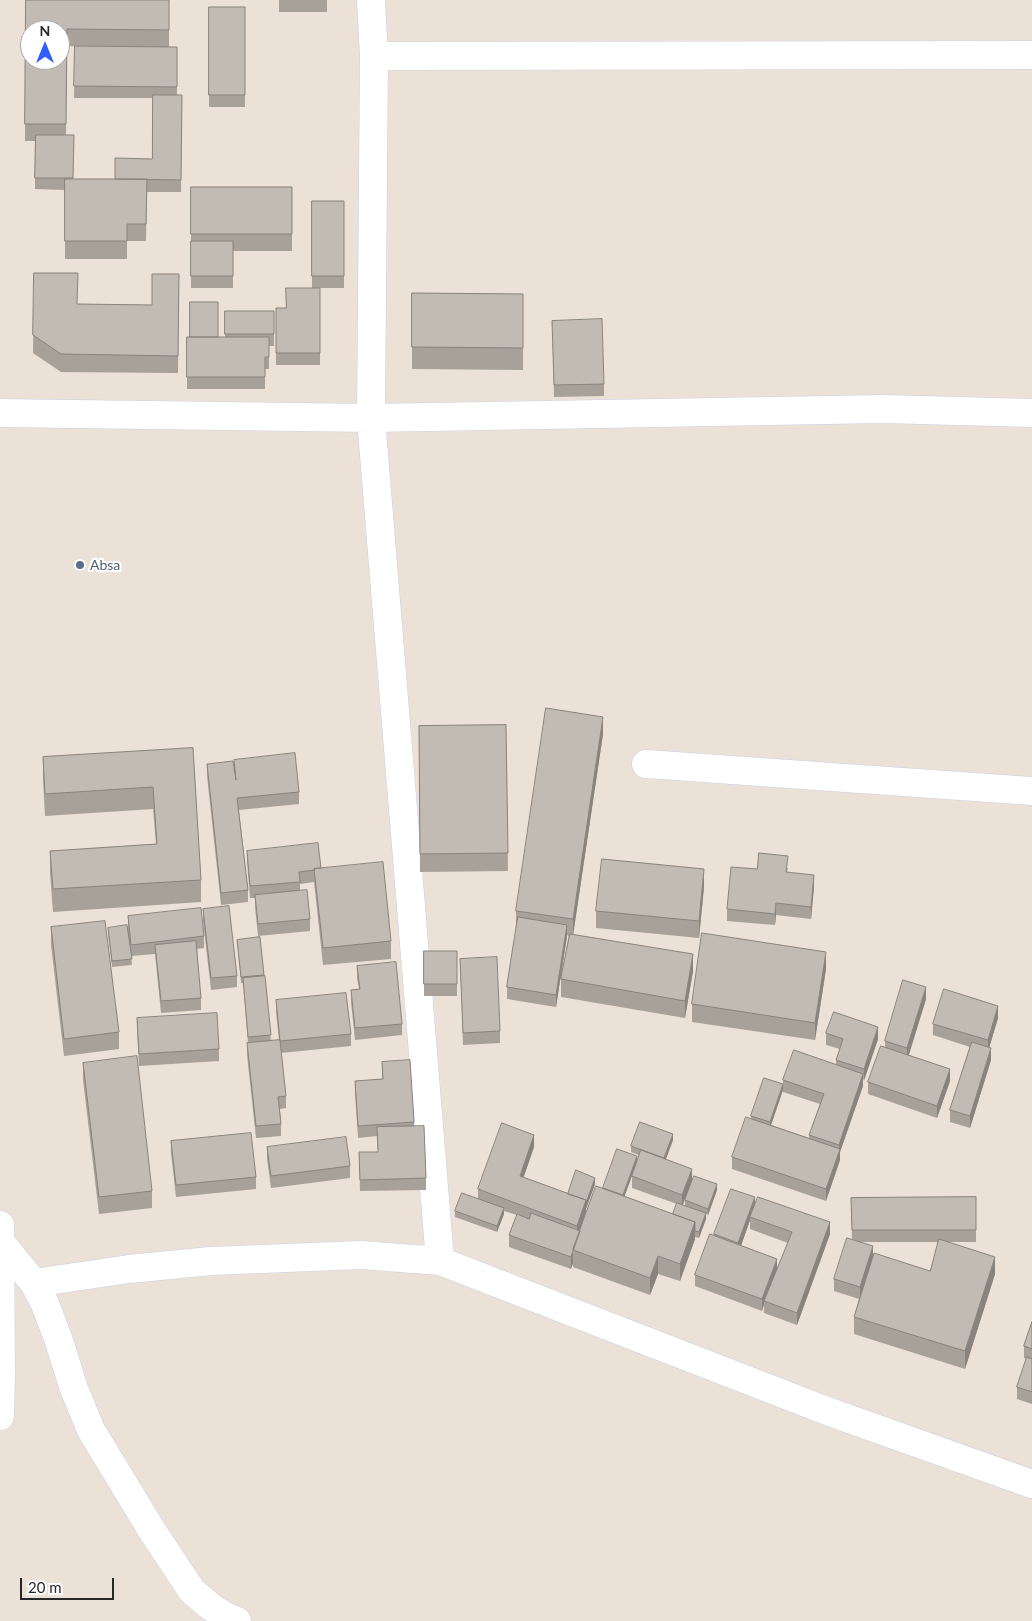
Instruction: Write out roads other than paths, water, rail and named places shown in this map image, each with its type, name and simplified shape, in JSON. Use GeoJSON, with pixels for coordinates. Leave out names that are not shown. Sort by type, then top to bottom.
{"type":"FeatureCollection","features":[{"type":"Feature","properties":{"kind":"street"},"geometry":{"type":"LineString","coordinates":[[371,0],[374,56],[371,418],[440,1261]]}},
{"type":"Feature","properties":{"kind":"street"},"geometry":{"type":"LineString","coordinates":[[374,56],[1032,55]]}},
{"type":"Feature","properties":{"kind":"street"},"geometry":{"type":"LineString","coordinates":[[0,413],[371,418],[884,410],[1032,413]]}},
{"type":"Feature","properties":{"kind":"street"},"geometry":{"type":"LineString","coordinates":[[646,764],[1032,791]]}},
{"type":"Feature","properties":{"kind":"street"},"geometry":{"type":"LineString","coordinates":[[0,1234],[34,1283],[45,1304],[74,1389],[91,1430],[151,1529],[192,1591],[211,1607],[237,1621]]}},
{"type":"Feature","properties":{"kind":"street"},"geometry":{"type":"LineString","coordinates":[[0,1234],[0,1416]]}},
{"type":"Feature","properties":{"kind":"street"},"geometry":{"type":"LineString","coordinates":[[34,1283],[128,1269],[211,1261],[361,1256],[440,1261],[827,1411],[1032,1484]]}},
{"type":"Feature","properties":{"kind":"place","name":"Absa"},"geometry":{"type":"Point","coordinates":[80,565]}}]}
